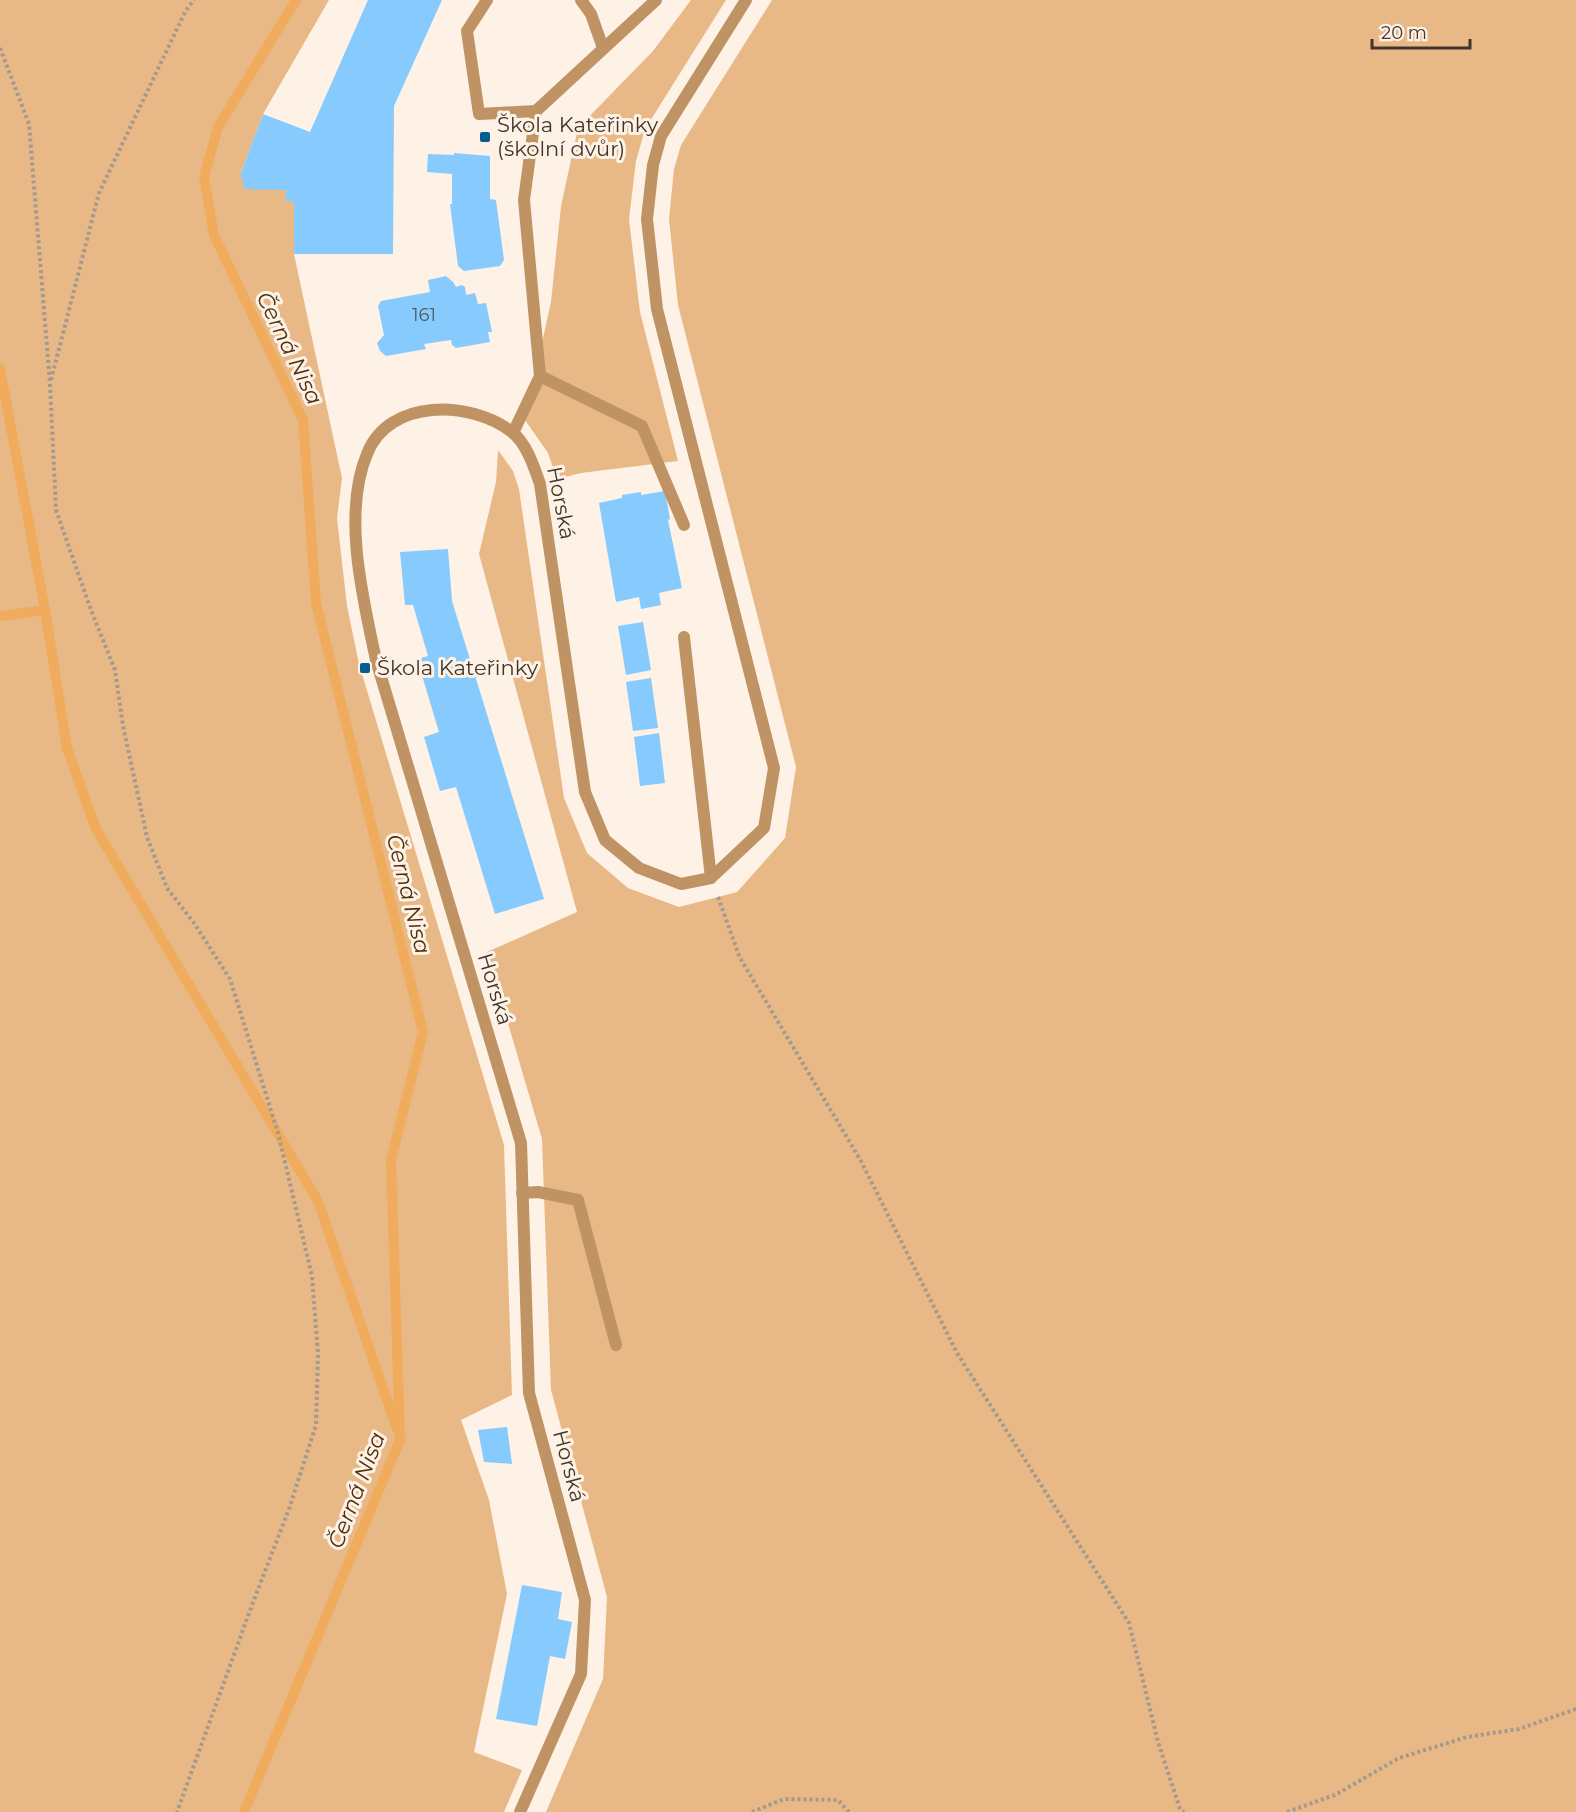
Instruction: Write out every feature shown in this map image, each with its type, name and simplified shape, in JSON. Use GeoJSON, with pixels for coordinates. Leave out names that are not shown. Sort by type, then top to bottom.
{"type":"FeatureCollection","features":[{"type":"Feature","properties":{"kind":"street"},"geometry":{"type":"LineString","coordinates":[[487,0],[467,31],[478,114],[536,111]]}},
{"type":"Feature","properties":{"kind":"street"},"geometry":{"type":"LineString","coordinates":[[581,0],[591,14],[603,48]]}},
{"type":"Feature","properties":{"kind":"street"},"geometry":{"type":"LineString","coordinates":[[513,433],[540,376],[524,200],[536,111],[656,0]]}},
{"type":"Feature","properties":{"kind":"street"},"geometry":{"type":"LineString","coordinates":[[711,878],[764,828],[774,768],[657,309],[647,219],[653,165],[661,136],[746,0]]}},
{"type":"Feature","properties":{"kind":"street"},"geometry":{"type":"LineString","coordinates":[[540,376],[642,426],[684,525]]}},
{"type":"Feature","properties":{"kind":"street","name":"Horská"},"geometry":{"type":"LineString","coordinates":[[520,1812],[581,1674],[585,1600],[529,1393],[521,1143],[376,660],[364,603],[354,518],[359,481],[367,453],[381,430],[406,415],[439,410],[459,410],[486,417],[513,433],[532,461],[540,484],[585,792],[606,840],[639,868],[681,884],[711,878]]}},
{"type":"Feature","properties":{"kind":"street"},"geometry":{"type":"LineString","coordinates":[[684,637],[711,878]]}},
{"type":"Feature","properties":{"kind":"street"},"geometry":{"type":"LineString","coordinates":[[522,1193],[538,1192],[579,1200],[616,1345]]}},
{"type":"Feature","properties":{"kind":"path"},"geometry":{"type":"LineString","coordinates":[[50,384],[99,193],[186,10],[194,0]]}},
{"type":"Feature","properties":{"kind":"path"},"geometry":{"type":"LineString","coordinates":[[0,48],[28,124],[50,384],[56,510],[115,670],[127,748],[147,837],[167,888],[194,923],[230,979],[285,1160],[313,1287],[318,1354],[316,1425],[289,1509],[177,1812]]}},
{"type":"Feature","properties":{"kind":"path"},"geometry":{"type":"LineString","coordinates":[[711,878],[740,958],[861,1161],[957,1353],[1129,1623],[1158,1742],[1180,1809],[1184,1812]]}},
{"type":"Feature","properties":{"kind":"path"},"geometry":{"type":"LineString","coordinates":[[1287,1812],[1335,1795],[1399,1758],[1467,1737],[1519,1729],[1576,1710]]}},
{"type":"Feature","properties":{"kind":"path"},"geometry":{"type":"LineString","coordinates":[[752,1812],[784,1799],[795,1799],[838,1800],[849,1812]]}},
{"type":"Feature","properties":{"kind":"shaded area"},"geometry":{"type":"Polygon","coordinates":[[[0,0],[329,0],[263,114],[241,173],[286,190],[286,201],[294,201],[294,254],[342,478],[337,518],[347,606],[359,664],[504,1145],[512,1395],[461,1420],[489,1500],[507,1594],[474,1752],[522,1770],[504,1812],[0,1812],[0,0]]]}},
{"type":"Feature","properties":{"kind":"shaded area"},"geometry":{"type":"Polygon","coordinates":[[[691,0],[726,0],[645,129],[636,161],[629,219],[640,312],[678,461],[581,473],[557,479],[548,453],[525,420],[551,302],[561,206],[578,128],[653,51],[691,0]]]}},
{"type":"Feature","properties":{"kind":"shaded area"},"geometry":{"type":"Polygon","coordinates":[[[772,0],[1576,0],[1576,1812],[546,1812],[603,1679],[607,1597],[551,1390],[542,1139],[487,952],[577,912],[479,554],[496,482],[498,450],[513,471],[519,489],[564,798],[587,853],[628,888],[679,907],[737,892],[785,838],[796,767],[678,305],[669,219],[674,169],[681,145],[772,0]]]}},
{"type":"Feature","properties":{"kind":"building"},"geometry":{"type":"Polygon","coordinates":[[[368,0],[442,0],[394,106],[393,254],[294,254],[294,201],[286,202],[286,190],[244,189],[241,173],[263,114],[310,132],[368,0]]]}},
{"type":"Feature","properties":{"kind":"building"},"geometry":{"type":"Polygon","coordinates":[[[454,153],[490,156],[490,199],[496,200],[504,260],[500,266],[464,271],[458,266],[450,204],[452,204],[452,174],[427,172],[428,154],[454,155],[454,153]]]}},
{"type":"Feature","properties":{"kind":"building"},"geometry":{"type":"Polygon","coordinates":[[[446,276],[456,287],[462,285],[465,287],[466,295],[475,293],[478,304],[486,303],[492,332],[488,332],[490,342],[456,348],[452,345],[451,340],[424,344],[426,349],[386,356],[380,351],[377,343],[384,335],[378,306],[381,301],[430,292],[428,280],[446,276]]]}},
{"type":"Feature","properties":{"kind":"building"},"geometry":{"type":"Polygon","coordinates":[[[665,491],[670,519],[668,520],[682,588],[659,593],[661,605],[641,609],[639,597],[616,602],[599,503],[622,498],[622,495],[665,491]]]}},
{"type":"Feature","properties":{"kind":"building"},"geometry":{"type":"Polygon","coordinates":[[[448,549],[452,601],[544,899],[495,914],[456,787],[440,791],[424,737],[439,732],[417,659],[428,656],[413,605],[405,605],[400,552],[448,549]]]}},
{"type":"Feature","properties":{"kind":"building"},"geometry":{"type":"Polygon","coordinates":[[[643,622],[651,670],[626,675],[618,626],[643,622]]]}},
{"type":"Feature","properties":{"kind":"building"},"geometry":{"type":"Polygon","coordinates":[[[651,678],[658,728],[633,731],[626,682],[651,678]]]}},
{"type":"Feature","properties":{"kind":"building"},"geometry":{"type":"Polygon","coordinates":[[[659,733],[665,783],[640,786],[634,737],[659,733]]]}},
{"type":"Feature","properties":{"kind":"building"},"geometry":{"type":"Polygon","coordinates":[[[507,1427],[512,1464],[484,1462],[478,1430],[507,1427]]]}},
{"type":"Feature","properties":{"kind":"building"},"geometry":{"type":"Polygon","coordinates":[[[522,1585],[562,1592],[558,1619],[572,1622],[565,1659],[550,1656],[537,1726],[496,1719],[522,1585]]]}},
{"type":"Feature","properties":{"kind":"waterway","name":"Černá Nisa"},"geometry":{"type":"LineString","coordinates":[[244,1812],[400,1440],[391,1160],[423,1032],[316,603],[303,420],[214,235],[204,177],[218,127],[296,0]]}},
{"type":"Feature","properties":{"kind":"waterway"},"geometry":{"type":"LineString","coordinates":[[0,369],[45,610],[67,748],[96,829],[318,1201],[397,1429]]}},
{"type":"Feature","properties":{"kind":"waterway"},"geometry":{"type":"LineString","coordinates":[[0,616],[45,610]]}},
{"type":"Feature","properties":{"kind":"place","name":"Škola Kateřinky (školní dvůr)"},"geometry":{"type":"Point","coordinates":[485,137]}},
{"type":"Feature","properties":{"kind":"place","name":"Škola Kateřinky"},"geometry":{"type":"Point","coordinates":[365,668]}}]}
